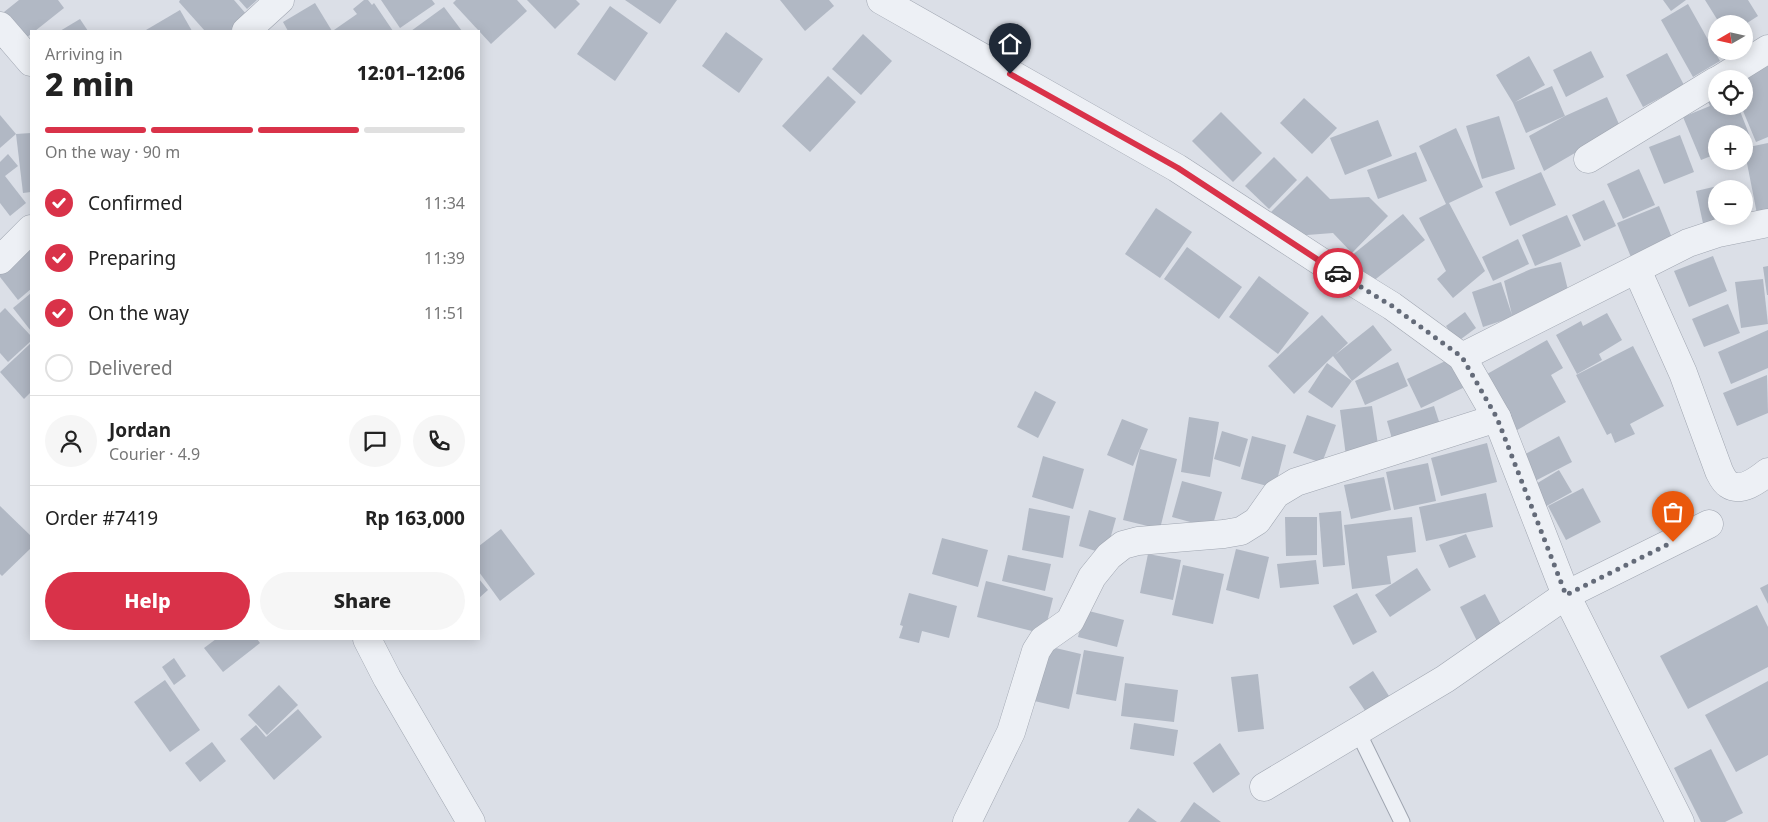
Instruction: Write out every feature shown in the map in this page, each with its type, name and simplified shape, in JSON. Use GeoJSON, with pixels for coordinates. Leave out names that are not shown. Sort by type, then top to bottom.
{"type":"FeatureCollection","features":[{"type":"Feature","properties":{"kind":"street"},"geometry":{"type":"LineString","coordinates":[[247,30],[280,0]]}},
{"type":"Feature","properties":{"kind":"street"},"geometry":{"type":"LineString","coordinates":[[881,0],[1178,168],[1392,306],[1462,357],[1497,418],[1566,595],[1680,822]]}},
{"type":"Feature","properties":{"kind":"street"},"geometry":{"type":"LineString","coordinates":[[0,26],[30,61]]}},
{"type":"Feature","properties":{"kind":"street"},"geometry":{"type":"LineString","coordinates":[[1734,70],[1768,49]]}},
{"type":"Feature","properties":{"kind":"street"},"geometry":{"type":"LineString","coordinates":[[1588,159],[1708,86]]}},
{"type":"Feature","properties":{"kind":"street"},"geometry":{"type":"LineString","coordinates":[[1462,357],[1688,243],[1718,233],[1768,223]]}},
{"type":"Feature","properties":{"kind":"street"},"geometry":{"type":"LineString","coordinates":[[0,260],[30,230]]}},
{"type":"Feature","properties":{"kind":"street"},"geometry":{"type":"LineString","coordinates":[[1637,270],[1683,373],[1719,471],[1728,484],[1736,487],[1744,486],[1768,472]]}},
{"type":"Feature","properties":{"kind":"street"},"geometry":{"type":"LineString","coordinates":[[967,822],[1011,732],[1036,651],[1043,640],[1070,621],[1092,577],[1117,549],[1129,542],[1241,531],[1257,521],[1276,494],[1296,482],[1497,418]]}},
{"type":"Feature","properties":{"kind":"street"},"geometry":{"type":"LineString","coordinates":[[1264,787],[1445,679],[1566,595],[1709,524]]}},
{"type":"Feature","properties":{"kind":"street"},"geometry":{"type":"LineString","coordinates":[[368,640],[387,678],[471,822]]}},
{"type":"Feature","properties":{"kind":"lane"},"geometry":{"type":"LineString","coordinates":[[1358,732],[1402,822]]}},
{"type":"Feature","properties":{"kind":"building"},"geometry":{"type":"Polygon","coordinates":[[[19,0],[58,0],[64,8],[36,30],[30,30],[30,35],[25,39],[4,12],[19,0]]]}},
{"type":"Feature","properties":{"kind":"building"},"geometry":{"type":"Polygon","coordinates":[[[180,0],[234,0],[247,15],[231,30],[204,30],[179,2],[180,0]]]}},
{"type":"Feature","properties":{"kind":"building"},"geometry":{"type":"Polygon","coordinates":[[[239,0],[257,0],[247,9],[239,0]]]}},
{"type":"Feature","properties":{"kind":"building"},"geometry":{"type":"Polygon","coordinates":[[[364,0],[368,0],[372,5],[374,3],[392,30],[334,30],[357,14],[353,9],[364,0]]]}},
{"type":"Feature","properties":{"kind":"building"},"geometry":{"type":"Polygon","coordinates":[[[381,0],[432,0],[435,4],[400,28],[381,0]]]}},
{"type":"Feature","properties":{"kind":"building"},"geometry":{"type":"Polygon","coordinates":[[[456,0],[517,0],[527,11],[491,44],[453,3],[456,0]]]}},
{"type":"Feature","properties":{"kind":"building"},"geometry":{"type":"Polygon","coordinates":[[[527,0],[576,0],[580,4],[555,29],[527,0]]]}},
{"type":"Feature","properties":{"kind":"building"},"geometry":{"type":"Polygon","coordinates":[[[625,0],[677,0],[660,24],[625,0]]]}},
{"type":"Feature","properties":{"kind":"building"},"geometry":{"type":"Polygon","coordinates":[[[780,0],[829,0],[834,6],[805,31],[780,0]]]}},
{"type":"Feature","properties":{"kind":"building"},"geometry":{"type":"Polygon","coordinates":[[[1663,0],[1686,0],[1671,11],[1663,0]]]}},
{"type":"Feature","properties":{"kind":"building"},"geometry":{"type":"Polygon","coordinates":[[[1705,0],[1748,0],[1758,16],[1753,19],[1753,15],[1714,15],[1705,0]]]}},
{"type":"Feature","properties":{"kind":"building"},"geometry":{"type":"Polygon","coordinates":[[[315,3],[331,30],[287,30],[283,22],[315,3]]]}},
{"type":"Feature","properties":{"kind":"building"},"geometry":{"type":"Polygon","coordinates":[[[1688,4],[1708,40],[1708,60],[1720,61],[1693,77],[1661,20],[1688,4]]]}},
{"type":"Feature","properties":{"kind":"building"},"geometry":{"type":"Polygon","coordinates":[[[610,6],[648,33],[615,81],[577,54],[610,6]]]}},
{"type":"Feature","properties":{"kind":"building"},"geometry":{"type":"Polygon","coordinates":[[[444,7],[461,30],[412,30],[444,7]]]}},
{"type":"Feature","properties":{"kind":"building"},"geometry":{"type":"Polygon","coordinates":[[[180,10],[191,30],[146,30],[180,10]]]}},
{"type":"Feature","properties":{"kind":"building"},"geometry":{"type":"Polygon","coordinates":[[[80,19],[87,30],[62,30],[80,19]]]}},
{"type":"Feature","properties":{"kind":"building"},"geometry":{"type":"Polygon","coordinates":[[[726,32],[763,59],[739,93],[702,66],[726,32]]]}},
{"type":"Feature","properties":{"kind":"building"},"geometry":{"type":"Polygon","coordinates":[[[863,34],[892,61],[861,95],[832,69],[863,34]]]}},
{"type":"Feature","properties":{"kind":"building"},"geometry":{"type":"Polygon","coordinates":[[[1591,51],[1604,77],[1566,97],[1553,70],[1591,51]]]}},
{"type":"Feature","properties":{"kind":"building"},"geometry":{"type":"Polygon","coordinates":[[[1667,53],[1684,85],[1643,107],[1626,75],[1667,53]]]}},
{"type":"Feature","properties":{"kind":"building"},"geometry":{"type":"Polygon","coordinates":[[[1529,56],[1545,85],[1515,102],[1552,86],[1565,116],[1526,133],[1513,103],[1496,75],[1529,56]]]}},
{"type":"Feature","properties":{"kind":"building"},"geometry":{"type":"Polygon","coordinates":[[[1768,65],[1768,137],[1756,142],[1753,135],[1753,125],[1749,125],[1745,115],[1753,115],[1753,74],[1768,65]]]}},
{"type":"Feature","properties":{"kind":"building"},"geometry":{"type":"Polygon","coordinates":[[[828,76],[856,102],[810,152],[782,126],[828,76]]]}},
{"type":"Feature","properties":{"kind":"building"},"geometry":{"type":"Polygon","coordinates":[[[1607,97],[1622,131],[1580,150],[1544,171],[1529,136],[1565,116],[1607,97]]]}},
{"type":"Feature","properties":{"kind":"building"},"geometry":{"type":"Polygon","coordinates":[[[1304,98],[1337,128],[1312,154],[1280,123],[1304,98]]]}},
{"type":"Feature","properties":{"kind":"building"},"geometry":{"type":"Polygon","coordinates":[[[1708,107],[1708,115],[1742,115],[1745,125],[1708,125],[1708,157],[1701,160],[1683,117],[1708,107]]]}},
{"type":"Feature","properties":{"kind":"building"},"geometry":{"type":"Polygon","coordinates":[[[1221,112],[1262,153],[1233,182],[1192,141],[1221,112]]]}},
{"type":"Feature","properties":{"kind":"building"},"geometry":{"type":"Polygon","coordinates":[[[0,115],[16,134],[0,148],[0,115]]]}},
{"type":"Feature","properties":{"kind":"building"},"geometry":{"type":"Polygon","coordinates":[[[1499,116],[1515,169],[1482,179],[1466,126],[1499,116]]]}},
{"type":"Feature","properties":{"kind":"building"},"geometry":{"type":"Polygon","coordinates":[[[1378,120],[1392,156],[1345,175],[1330,138],[1378,120]]]}},
{"type":"Feature","properties":{"kind":"building"},"geometry":{"type":"Polygon","coordinates":[[[1456,128],[1483,187],[1449,203],[1485,271],[1453,298],[1437,279],[1446,271],[1419,218],[1446,204],[1419,146],[1456,128]]]}},
{"type":"Feature","properties":{"kind":"building"},"geometry":{"type":"Polygon","coordinates":[[[30,133],[30,192],[23,193],[16,134],[30,133]]]}},
{"type":"Feature","properties":{"kind":"building"},"geometry":{"type":"Polygon","coordinates":[[[1680,135],[1694,172],[1664,184],[1649,147],[1680,135]]]}},
{"type":"Feature","properties":{"kind":"building"},"geometry":{"type":"Polygon","coordinates":[[[1768,143],[1768,217],[1758,219],[1753,194],[1753,180],[1750,180],[1748,170],[1753,170],[1753,146],[1768,143]]]}},
{"type":"Feature","properties":{"kind":"building"},"geometry":{"type":"Polygon","coordinates":[[[1416,152],[1427,181],[1378,199],[1367,170],[1416,152]]]}},
{"type":"Feature","properties":{"kind":"building"},"geometry":{"type":"Polygon","coordinates":[[[8,154],[18,166],[5,176],[26,203],[10,216],[0,203],[0,162],[8,154]]]}},
{"type":"Feature","properties":{"kind":"building"},"geometry":{"type":"Polygon","coordinates":[[[1274,157],[1297,180],[1269,209],[1245,186],[1274,157]]]}},
{"type":"Feature","properties":{"kind":"building"},"geometry":{"type":"Polygon","coordinates":[[[1639,169],[1655,205],[1623,219],[1607,184],[1639,169]]]}},
{"type":"Feature","properties":{"kind":"building"},"geometry":{"type":"Polygon","coordinates":[[[1541,172],[1556,205],[1510,226],[1495,192],[1541,172]]]}},
{"type":"Feature","properties":{"kind":"building"},"geometry":{"type":"Polygon","coordinates":[[[1307,176],[1330,199],[1369,197],[1388,216],[1352,253],[1333,233],[1294,236],[1271,212],[1307,176]]]}},
{"type":"Feature","properties":{"kind":"building"},"geometry":{"type":"Polygon","coordinates":[[[1708,188],[1708,225],[1714,225],[1704,228],[1696,191],[1708,188]]]}},
{"type":"Feature","properties":{"kind":"building"},"geometry":{"type":"Polygon","coordinates":[[[1604,200],[1616,226],[1584,241],[1572,215],[1604,200]]]}},
{"type":"Feature","properties":{"kind":"building"},"geometry":{"type":"Polygon","coordinates":[[[1659,206],[1675,245],[1633,262],[1617,223],[1659,206]]]}},
{"type":"Feature","properties":{"kind":"building"},"geometry":{"type":"Polygon","coordinates":[[[1156,208],[1192,232],[1160,278],[1125,254],[1156,208]]]}},
{"type":"Feature","properties":{"kind":"building"},"geometry":{"type":"Polygon","coordinates":[[[1403,214],[1425,240],[1372,282],[1351,256],[1403,214]]]}},
{"type":"Feature","properties":{"kind":"building"},"geometry":{"type":"Polygon","coordinates":[[[1567,215],[1581,246],[1535,266],[1522,235],[1567,215]]]}},
{"type":"Feature","properties":{"kind":"building"},"geometry":{"type":"Polygon","coordinates":[[[1518,239],[1529,264],[1493,281],[1482,257],[1518,239]]]}},
{"type":"Feature","properties":{"kind":"building"},"geometry":{"type":"Polygon","coordinates":[[[30,245],[30,290],[18,300],[0,277],[0,269],[30,245]]]}},
{"type":"Feature","properties":{"kind":"building"},"geometry":{"type":"Polygon","coordinates":[[[1187,247],[1242,287],[1219,319],[1164,279],[1187,247]]]}},
{"type":"Feature","properties":{"kind":"building"},"geometry":{"type":"Polygon","coordinates":[[[1713,256],[1727,291],[1689,307],[1674,271],[1713,256]]]}},
{"type":"Feature","properties":{"kind":"building"},"geometry":{"type":"Polygon","coordinates":[[[1561,262],[1570,298],[1483,327],[1472,292],[1501,282],[1512,315],[1504,281],[1531,269],[1561,262]]]}},
{"type":"Feature","properties":{"kind":"building"},"geometry":{"type":"Polygon","coordinates":[[[1768,266],[1768,295],[1767,295],[1763,267],[1768,266]]]}},
{"type":"Feature","properties":{"kind":"building"},"geometry":{"type":"Polygon","coordinates":[[[1259,276],[1309,313],[1278,354],[1229,317],[1259,276]]]}},
{"type":"Feature","properties":{"kind":"building"},"geometry":{"type":"Polygon","coordinates":[[[1763,279],[1768,324],[1741,328],[1735,282],[1763,279]]]}},
{"type":"Feature","properties":{"kind":"building"},"geometry":{"type":"Polygon","coordinates":[[[30,294],[30,330],[13,308],[30,294]]]}},
{"type":"Feature","properties":{"kind":"building"},"geometry":{"type":"Polygon","coordinates":[[[1728,304],[1740,333],[1704,347],[1692,319],[1728,304]]]}},
{"type":"Feature","properties":{"kind":"building"},"geometry":{"type":"Polygon","coordinates":[[[5,308],[30,335],[30,342],[8,362],[0,353],[0,313],[5,308]]]}},
{"type":"Feature","properties":{"kind":"building"},"geometry":{"type":"Polygon","coordinates":[[[1465,312],[1476,328],[1457,342],[1446,326],[1465,312]]]}},
{"type":"Feature","properties":{"kind":"building"},"geometry":{"type":"Polygon","coordinates":[[[1607,313],[1622,340],[1599,354],[1602,360],[1577,374],[1556,335],[1581,321],[1583,326],[1607,313]]]}},
{"type":"Feature","properties":{"kind":"building"},"geometry":{"type":"Polygon","coordinates":[[[1322,315],[1348,343],[1335,355],[1373,325],[1392,350],[1352,381],[1333,356],[1294,394],[1268,366],[1322,315]]]}},
{"type":"Feature","properties":{"kind":"building"},"geometry":{"type":"Polygon","coordinates":[[[1768,330],[1768,368],[1731,384],[1718,352],[1768,330]]]}},
{"type":"Feature","properties":{"kind":"building"},"geometry":{"type":"Polygon","coordinates":[[[1547,340],[1563,368],[1551,375],[1566,402],[1512,433],[1480,378],[1547,340]]]}},
{"type":"Feature","properties":{"kind":"building"},"geometry":{"type":"Polygon","coordinates":[[[30,344],[30,393],[24,399],[0,372],[30,344]]]}},
{"type":"Feature","properties":{"kind":"building"},"geometry":{"type":"Polygon","coordinates":[[[1633,346],[1664,406],[1630,424],[1635,434],[1615,443],[1611,433],[1607,435],[1576,375],[1633,346]]]}},
{"type":"Feature","properties":{"kind":"building"},"geometry":{"type":"Polygon","coordinates":[[[1454,357],[1467,386],[1421,408],[1407,379],[1454,357]]]}},
{"type":"Feature","properties":{"kind":"building"},"geometry":{"type":"Polygon","coordinates":[[[1398,362],[1408,386],[1365,405],[1355,381],[1398,362]]]}},
{"type":"Feature","properties":{"kind":"building"},"geometry":{"type":"Polygon","coordinates":[[[1327,363],[1352,381],[1332,408],[1308,392],[1327,363]]]}},
{"type":"Feature","properties":{"kind":"building"},"geometry":{"type":"Polygon","coordinates":[[[1767,375],[1768,413],[1737,426],[1723,393],[1767,375]]]}},
{"type":"Feature","properties":{"kind":"building"},"geometry":{"type":"Polygon","coordinates":[[[1035,391],[1056,402],[1038,438],[1017,427],[1035,391]]]}},
{"type":"Feature","properties":{"kind":"building"},"geometry":{"type":"Polygon","coordinates":[[[1372,406],[1379,451],[1346,456],[1340,410],[1372,406]]]}},
{"type":"Feature","properties":{"kind":"building"},"geometry":{"type":"Polygon","coordinates":[[[1434,406],[1442,431],[1394,446],[1387,421],[1434,406]]]}},
{"type":"Feature","properties":{"kind":"building"},"geometry":{"type":"Polygon","coordinates":[[[1307,415],[1336,425],[1322,463],[1293,453],[1307,415]]]}},
{"type":"Feature","properties":{"kind":"building"},"geometry":{"type":"Polygon","coordinates":[[[1189,417],[1219,422],[1210,477],[1181,472],[1189,417]]]}},
{"type":"Feature","properties":{"kind":"building"},"geometry":{"type":"Polygon","coordinates":[[[1122,419],[1148,429],[1133,466],[1107,455],[1122,419]]]}},
{"type":"Feature","properties":{"kind":"building"},"geometry":{"type":"Polygon","coordinates":[[[1222,431],[1248,439],[1240,467],[1214,459],[1222,431]]]}},
{"type":"Feature","properties":{"kind":"building"},"geometry":{"type":"Polygon","coordinates":[[[1252,436],[1286,445],[1275,488],[1241,479],[1252,436]]]}},
{"type":"Feature","properties":{"kind":"building"},"geometry":{"type":"Polygon","coordinates":[[[1559,436],[1572,462],[1533,482],[1520,457],[1559,436]]]}},
{"type":"Feature","properties":{"kind":"building"},"geometry":{"type":"Polygon","coordinates":[[[1487,443],[1497,482],[1441,496],[1431,458],[1487,443]]]}},
{"type":"Feature","properties":{"kind":"building"},"geometry":{"type":"Polygon","coordinates":[[[1140,449],[1177,459],[1160,529],[1123,520],[1140,449]]]}},
{"type":"Feature","properties":{"kind":"building"},"geometry":{"type":"Polygon","coordinates":[[[1043,456],[1084,469],[1073,509],[1032,497],[1043,456]]]}},
{"type":"Feature","properties":{"kind":"building"},"geometry":{"type":"Polygon","coordinates":[[[1428,463],[1436,501],[1394,510],[1386,472],[1428,463]]]}},
{"type":"Feature","properties":{"kind":"building"},"geometry":{"type":"Polygon","coordinates":[[[1559,470],[1572,492],[1543,508],[1531,487],[1559,470]]]}},
{"type":"Feature","properties":{"kind":"building"},"geometry":{"type":"Polygon","coordinates":[[[1384,477],[1391,510],[1351,519],[1344,485],[1384,477]]]}},
{"type":"Feature","properties":{"kind":"building"},"geometry":{"type":"Polygon","coordinates":[[[1182,481],[1222,492],[1212,528],[1172,517],[1182,481]]]}},
{"type":"Feature","properties":{"kind":"building"},"geometry":{"type":"Polygon","coordinates":[[[1583,488],[1601,522],[1566,540],[1548,506],[1583,488]]]}},
{"type":"Feature","properties":{"kind":"building"},"geometry":{"type":"Polygon","coordinates":[[[1486,493],[1493,527],[1426,541],[1419,507],[1486,493]]]}},
{"type":"Feature","properties":{"kind":"building"},"geometry":{"type":"Polygon","coordinates":[[[0,506],[30,535],[30,549],[2,576],[0,574],[0,506]]]}},
{"type":"Feature","properties":{"kind":"building"},"geometry":{"type":"Polygon","coordinates":[[[1029,508],[1070,516],[1063,558],[1022,550],[1029,508]]]}},
{"type":"Feature","properties":{"kind":"building"},"geometry":{"type":"Polygon","coordinates":[[[1089,510],[1116,518],[1106,554],[1079,546],[1089,510]]]}},
{"type":"Feature","properties":{"kind":"building"},"geometry":{"type":"Polygon","coordinates":[[[1341,511],[1345,565],[1323,567],[1319,513],[1341,511]]]}},
{"type":"Feature","properties":{"kind":"building"},"geometry":{"type":"Polygon","coordinates":[[[1285,517],[1317,517],[1317,555],[1286,556],[1285,517]]]}},
{"type":"Feature","properties":{"kind":"building"},"geometry":{"type":"Polygon","coordinates":[[[1412,517],[1416,552],[1387,556],[1391,584],[1352,589],[1344,525],[1412,517]]]}},
{"type":"Feature","properties":{"kind":"building"},"geometry":{"type":"Polygon","coordinates":[[[501,529],[535,574],[500,601],[480,573],[480,545],[501,529]]]}},
{"type":"Feature","properties":{"kind":"building"},"geometry":{"type":"Polygon","coordinates":[[[1466,534],[1476,557],[1449,568],[1439,545],[1466,534]]]}},
{"type":"Feature","properties":{"kind":"building"},"geometry":{"type":"Polygon","coordinates":[[[942,538],[988,550],[978,587],[932,574],[942,538]]]}},
{"type":"Feature","properties":{"kind":"building"},"geometry":{"type":"Polygon","coordinates":[[[1236,549],[1269,557],[1259,599],[1226,590],[1236,549]]]}},
{"type":"Feature","properties":{"kind":"building"},"geometry":{"type":"Polygon","coordinates":[[[1148,554],[1181,560],[1173,600],[1140,593],[1148,554]]]}},
{"type":"Feature","properties":{"kind":"building"},"geometry":{"type":"Polygon","coordinates":[[[1008,555],[1051,564],[1045,591],[1002,581],[1008,555]]]}},
{"type":"Feature","properties":{"kind":"building"},"geometry":{"type":"Polygon","coordinates":[[[1316,560],[1319,584],[1280,588],[1277,564],[1316,560]]]}},
{"type":"Feature","properties":{"kind":"building"},"geometry":{"type":"Polygon","coordinates":[[[1183,565],[1224,574],[1213,624],[1172,615],[1183,565]]]}},
{"type":"Feature","properties":{"kind":"building"},"geometry":{"type":"Polygon","coordinates":[[[1417,568],[1431,590],[1390,617],[1375,595],[1417,568]]]}},
{"type":"Feature","properties":{"kind":"building"},"geometry":{"type":"Polygon","coordinates":[[[480,580],[488,590],[480,597],[480,580]]]}},
{"type":"Feature","properties":{"kind":"building"},"geometry":{"type":"Polygon","coordinates":[[[986,581],[1053,598],[1044,634],[977,617],[986,581]]]}},
{"type":"Feature","properties":{"kind":"building"},"geometry":{"type":"Polygon","coordinates":[[[1768,584],[1768,604],[1760,588],[1768,584]]]}},
{"type":"Feature","properties":{"kind":"building"},"geometry":{"type":"Polygon","coordinates":[[[909,593],[957,606],[949,638],[922,631],[919,643],[899,638],[903,626],[900,625],[909,593]]]}},
{"type":"Feature","properties":{"kind":"building"},"geometry":{"type":"Polygon","coordinates":[[[1357,593],[1377,632],[1353,645],[1333,606],[1357,593]]]}},
{"type":"Feature","properties":{"kind":"building"},"geometry":{"type":"Polygon","coordinates":[[[1485,594],[1506,634],[1480,647],[1460,607],[1485,594]]]}},
{"type":"Feature","properties":{"kind":"building"},"geometry":{"type":"Polygon","coordinates":[[[1757,605],[1768,627],[1768,667],[1688,709],[1660,656],[1757,605]]]}},
{"type":"Feature","properties":{"kind":"building"},"geometry":{"type":"Polygon","coordinates":[[[1085,610],[1124,620],[1117,647],[1078,637],[1085,610]]]}},
{"type":"Feature","properties":{"kind":"building"},"geometry":{"type":"Polygon","coordinates":[[[215,640],[258,640],[260,643],[223,672],[204,648],[215,640]]]}},
{"type":"Feature","properties":{"kind":"building"},"geometry":{"type":"Polygon","coordinates":[[[1043,645],[1081,654],[1069,709],[1030,700],[1043,645]]]}},
{"type":"Feature","properties":{"kind":"building"},"geometry":{"type":"Polygon","coordinates":[[[1084,650],[1124,657],[1116,701],[1076,694],[1084,650]]]}},
{"type":"Feature","properties":{"kind":"building"},"geometry":{"type":"Polygon","coordinates":[[[174,658],[186,676],[174,685],[162,667],[174,658]]]}},
{"type":"Feature","properties":{"kind":"building"},"geometry":{"type":"Polygon","coordinates":[[[1373,671],[1389,696],[1366,712],[1349,687],[1373,671]]]}},
{"type":"Feature","properties":{"kind":"building"},"geometry":{"type":"Polygon","coordinates":[[[1258,674],[1264,729],[1238,732],[1231,677],[1258,674]]]}},
{"type":"Feature","properties":{"kind":"building"},"geometry":{"type":"Polygon","coordinates":[[[165,680],[200,730],[170,752],[134,702],[165,680]]]}},
{"type":"Feature","properties":{"kind":"building"},"geometry":{"type":"Polygon","coordinates":[[[1768,681],[1768,755],[1736,772],[1705,715],[1768,681]]]}},
{"type":"Feature","properties":{"kind":"building"},"geometry":{"type":"Polygon","coordinates":[[[1125,683],[1178,690],[1174,722],[1121,716],[1125,683]]]}},
{"type":"Feature","properties":{"kind":"building"},"geometry":{"type":"Polygon","coordinates":[[[279,685],[298,705],[267,735],[248,715],[279,685]]]}},
{"type":"Feature","properties":{"kind":"building"},"geometry":{"type":"Polygon","coordinates":[[[298,709],[322,737],[274,780],[240,739],[256,725],[266,737],[298,709]]]}},
{"type":"Feature","properties":{"kind":"building"},"geometry":{"type":"Polygon","coordinates":[[[1134,723],[1178,730],[1174,756],[1130,749],[1134,723]]]}},
{"type":"Feature","properties":{"kind":"building"},"geometry":{"type":"Polygon","coordinates":[[[212,742],[226,761],[200,782],[185,763],[212,742]]]}},
{"type":"Feature","properties":{"kind":"building"},"geometry":{"type":"Polygon","coordinates":[[[1220,743],[1240,774],[1213,793],[1193,763],[1220,743]]]}},
{"type":"Feature","properties":{"kind":"building"},"geometry":{"type":"Polygon","coordinates":[[[1711,749],[1743,813],[1725,822],[1701,822],[1674,768],[1711,749]]]}},
{"type":"Feature","properties":{"kind":"building"},"geometry":{"type":"Polygon","coordinates":[[[1194,802],[1221,822],[1180,822],[1194,802]]]}},
{"type":"Feature","properties":{"kind":"building"},"geometry":{"type":"Polygon","coordinates":[[[1138,808],[1157,822],[1128,822],[1138,808]]]}},
{"type":"Feature","properties":{"kind":"way so far"},"geometry":{"type":"LineString","coordinates":[[1338,273],[1392,306],[1462,357],[1497,418],[1566,595],[1673,542]]}},
{"type":"Feature","properties":{"kind":"route"},"geometry":{"type":"LineString","coordinates":[[1010,74],[1178,168],[1338,273]]}}]}
